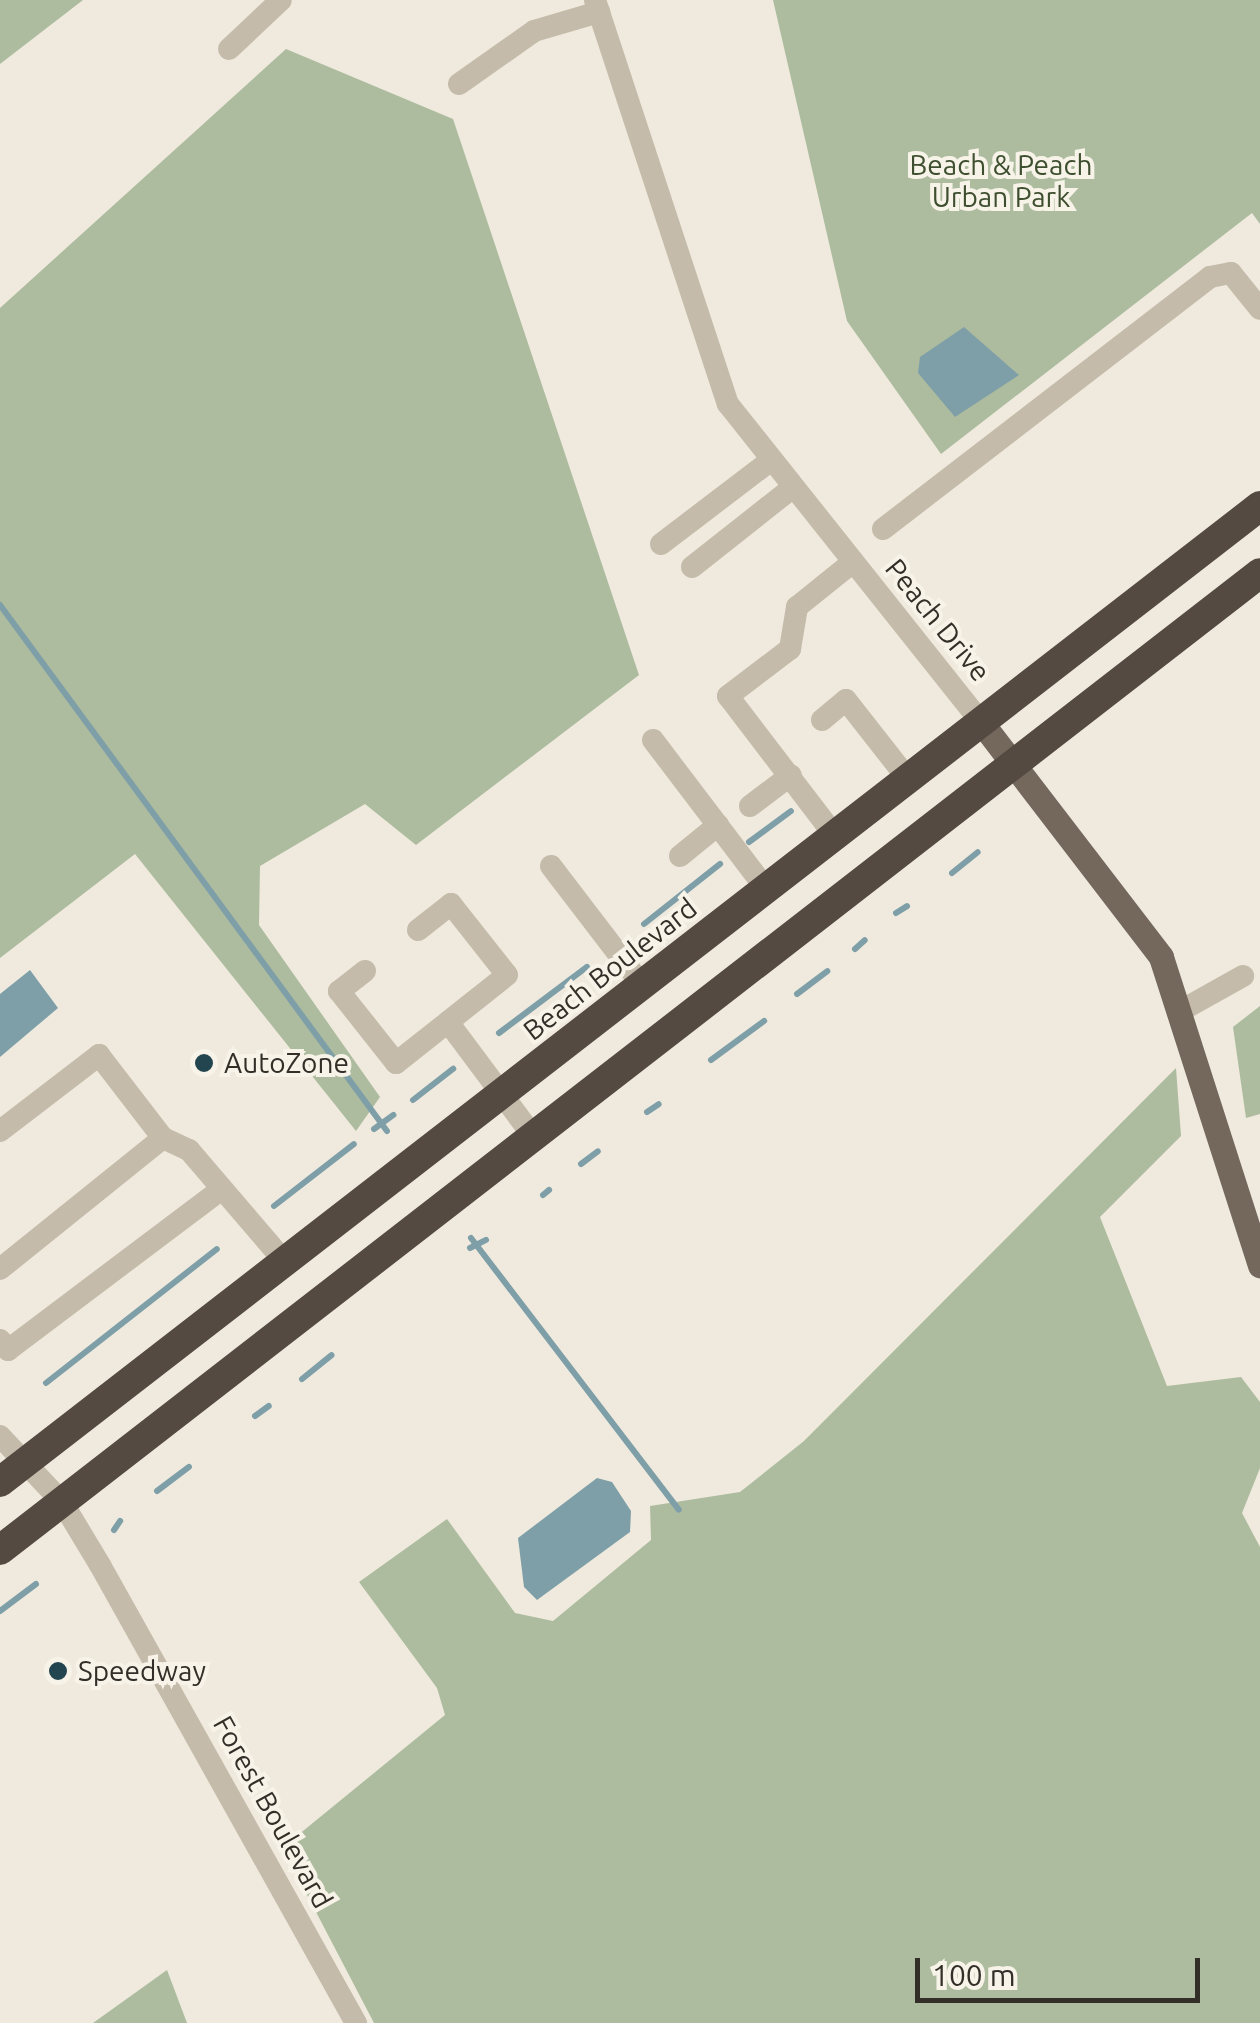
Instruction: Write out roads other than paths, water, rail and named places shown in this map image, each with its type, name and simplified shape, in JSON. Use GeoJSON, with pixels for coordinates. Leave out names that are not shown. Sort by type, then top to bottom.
{"type":"FeatureCollection","features":[{"type":"Feature","properties":{"kind":"highway","name":"Beach Boulevard"},"geometry":{"type":"LineString","coordinates":[[11,1474],[1260,506]]}},
{"type":"Feature","properties":{"kind":"highway"},"geometry":{"type":"LineString","coordinates":[[0,1550],[1260,573]]}},
{"type":"Feature","properties":{"kind":"main road","name":"Peach Drive"},"geometry":{"type":"LineString","coordinates":[[981,722],[1139,922],[1182,1010],[1260,1266]]}},
{"type":"Feature","properties":{"kind":"street"},"geometry":{"type":"LineString","coordinates":[[229,49],[281,0]]}},
{"type":"Feature","properties":{"kind":"street"},"geometry":{"type":"LineString","coordinates":[[460,84],[534,31],[597,6]]}},
{"type":"Feature","properties":{"kind":"street","name":"Peach Drive"},"geometry":{"type":"LineString","coordinates":[[597,6],[714,376],[770,461],[981,722]]}},
{"type":"Feature","properties":{"kind":"street"},"geometry":{"type":"LineString","coordinates":[[883,529],[1210,276],[1231,273],[1260,309]]}},
{"type":"Feature","properties":{"kind":"street"},"geometry":{"type":"LineString","coordinates":[[661,544],[770,461]]}},
{"type":"Feature","properties":{"kind":"street"},"geometry":{"type":"LineString","coordinates":[[692,567],[792,488]]}},
{"type":"Feature","properties":{"kind":"street"},"geometry":{"type":"LineString","coordinates":[[835,836],[728,696],[790,649],[798,607],[854,562]]}},
{"type":"Feature","properties":{"kind":"street"},"geometry":{"type":"LineString","coordinates":[[822,720],[846,700],[908,778]]}},
{"type":"Feature","properties":{"kind":"street"},"geometry":{"type":"LineString","coordinates":[[653,740],[766,889]]}},
{"type":"Feature","properties":{"kind":"street"},"geometry":{"type":"LineString","coordinates":[[750,806],[790,775]]}},
{"type":"Feature","properties":{"kind":"street"},"geometry":{"type":"LineString","coordinates":[[680,856],[718,825]]}},
{"type":"Feature","properties":{"kind":"street"},"geometry":{"type":"LineString","coordinates":[[552,866],[642,985]]}},
{"type":"Feature","properties":{"kind":"street"},"geometry":{"type":"LineString","coordinates":[[365,970],[340,991],[396,1062],[507,974],[451,904],[418,930]]}},
{"type":"Feature","properties":{"kind":"street"},"geometry":{"type":"LineString","coordinates":[[1182,1010],[1243,976]]}},
{"type":"Feature","properties":{"kind":"street"},"geometry":{"type":"LineString","coordinates":[[448,1022],[504,1092],[533,1136]]}},
{"type":"Feature","properties":{"kind":"street"},"geometry":{"type":"LineString","coordinates":[[0,1131],[98,1055],[163,1138],[189,1150],[285,1262]]}},
{"type":"Feature","properties":{"kind":"street"},"geometry":{"type":"LineString","coordinates":[[0,1269],[163,1138]]}},
{"type":"Feature","properties":{"kind":"street"},"geometry":{"type":"LineString","coordinates":[[0,1340],[8,1350],[220,1190]]}},
{"type":"Feature","properties":{"kind":"street","name":"Forest Boulevard"},"geometry":{"type":"LineString","coordinates":[[0,1436],[11,1474],[62,1502],[356,2023]]}},
{"type":"Feature","properties":{"kind":"water"},"geometry":{"type":"Polygon","coordinates":[[[964,327],[1019,375],[955,417],[918,373],[920,357],[964,327]]]}},
{"type":"Feature","properties":{"kind":"water"},"geometry":{"type":"Polygon","coordinates":[[[30,970],[58,1008],[0,1057],[0,994],[30,970]]]}},
{"type":"Feature","properties":{"kind":"water"},"geometry":{"type":"Polygon","coordinates":[[[597,1478],[612,1482],[631,1511],[630,1532],[537,1600],[524,1587],[518,1538],[597,1478]]]}},
{"type":"Feature","properties":{"kind":"waterway"},"geometry":{"type":"LineString","coordinates":[[0,605],[387,1131]]}},
{"type":"Feature","properties":{"kind":"waterway"},"geometry":{"type":"LineString","coordinates":[[749,842],[791,811]]}},
{"type":"Feature","properties":{"kind":"waterway"},"geometry":{"type":"LineString","coordinates":[[952,873],[978,852]]}},
{"type":"Feature","properties":{"kind":"waterway"},"geometry":{"type":"LineString","coordinates":[[644,924],[720,864]]}},
{"type":"Feature","properties":{"kind":"waterway"},"geometry":{"type":"LineString","coordinates":[[896,913],[907,906]]}},
{"type":"Feature","properties":{"kind":"waterway"},"geometry":{"type":"LineString","coordinates":[[855,949],[865,940]]}},
{"type":"Feature","properties":{"kind":"waterway"},"geometry":{"type":"LineString","coordinates":[[499,1033],[587,967]]}},
{"type":"Feature","properties":{"kind":"waterway"},"geometry":{"type":"LineString","coordinates":[[797,994],[827,971]]}},
{"type":"Feature","properties":{"kind":"waterway"},"geometry":{"type":"LineString","coordinates":[[711,1060],[764,1021]]}},
{"type":"Feature","properties":{"kind":"waterway"},"geometry":{"type":"LineString","coordinates":[[413,1100],[453,1069]]}},
{"type":"Feature","properties":{"kind":"waterway"},"geometry":{"type":"LineString","coordinates":[[647,1112],[659,1104]]}},
{"type":"Feature","properties":{"kind":"waterway"},"geometry":{"type":"LineString","coordinates":[[374,1129],[393,1115]]}},
{"type":"Feature","properties":{"kind":"waterway"},"geometry":{"type":"LineString","coordinates":[[274,1206],[354,1144]]}},
{"type":"Feature","properties":{"kind":"waterway"},"geometry":{"type":"LineString","coordinates":[[581,1164],[598,1151]]}},
{"type":"Feature","properties":{"kind":"waterway"},"geometry":{"type":"LineString","coordinates":[[543,1195],[549,1190]]}},
{"type":"Feature","properties":{"kind":"waterway"},"geometry":{"type":"LineString","coordinates":[[471,1238],[679,1510]]}},
{"type":"Feature","properties":{"kind":"waterway"},"geometry":{"type":"LineString","coordinates":[[470,1248],[486,1240]]}},
{"type":"Feature","properties":{"kind":"waterway"},"geometry":{"type":"LineString","coordinates":[[46,1383],[217,1249]]}},
{"type":"Feature","properties":{"kind":"waterway"},"geometry":{"type":"LineString","coordinates":[[302,1379],[332,1355]]}},
{"type":"Feature","properties":{"kind":"waterway"},"geometry":{"type":"LineString","coordinates":[[255,1416],[269,1406]]}},
{"type":"Feature","properties":{"kind":"waterway"},"geometry":{"type":"LineString","coordinates":[[157,1491],[189,1467]]}},
{"type":"Feature","properties":{"kind":"waterway"},"geometry":{"type":"LineString","coordinates":[[114,1530],[120,1521]]}},
{"type":"Feature","properties":{"kind":"waterway"},"geometry":{"type":"LineString","coordinates":[[0,1611],[36,1584]]}},
{"type":"Feature","properties":{"kind":"place","name":"AutoZone"},"geometry":{"type":"Point","coordinates":[204,1063]}},
{"type":"Feature","properties":{"kind":"place","name":"Speedway"},"geometry":{"type":"Point","coordinates":[58,1671]}},
{"type":"Feature","properties":{"kind":"park label","name":"Beach & Peach Urban Park"},"geometry":{"type":"Point","coordinates":[1001,181]}}]}
